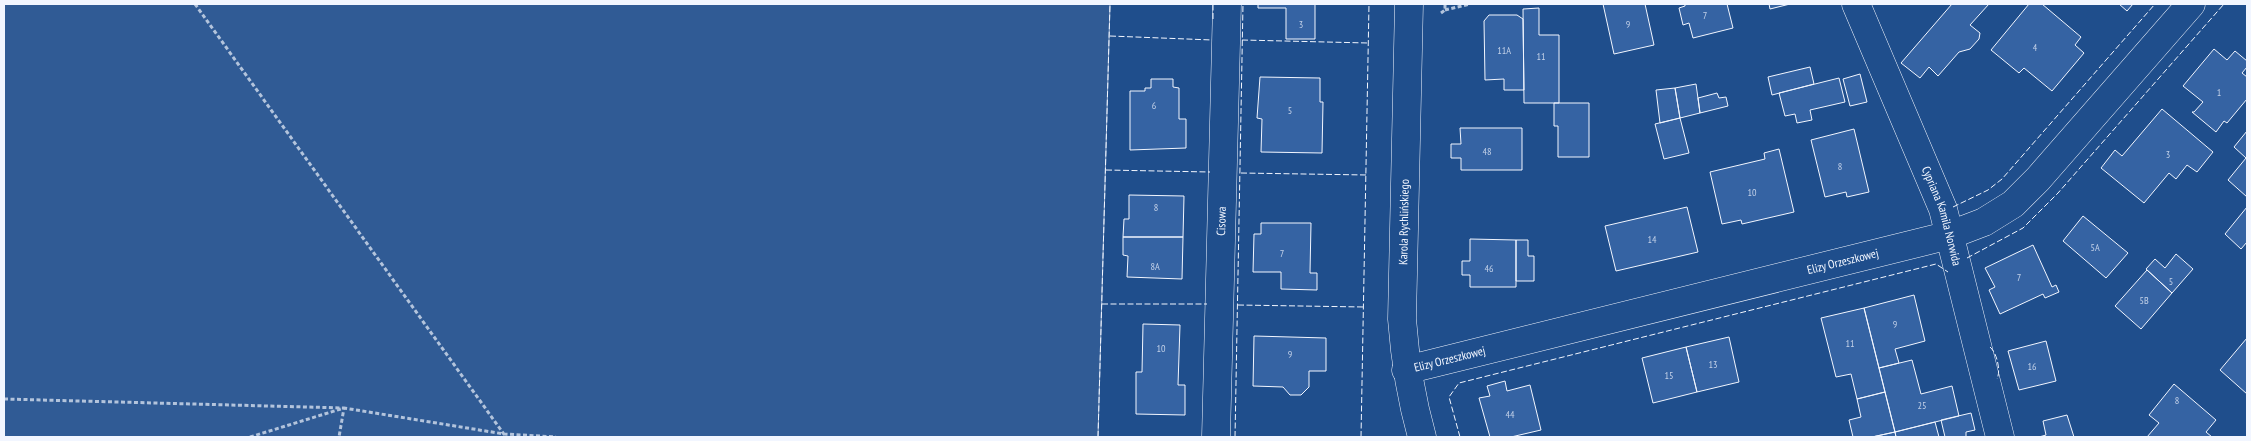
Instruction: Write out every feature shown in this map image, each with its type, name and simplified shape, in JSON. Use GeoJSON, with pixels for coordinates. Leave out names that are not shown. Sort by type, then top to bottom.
{"type":"FeatureCollection","features":[{"type":"Feature","properties":{"kind":"street","name":"Cisowa"},"geometry":{"type":"LineString","coordinates":[[1216,437],[1227,4]]}},
{"type":"Feature","properties":{"kind":"street","name":"Karola Rychlińskiego"},"geometry":{"type":"LineString","coordinates":[[1408,4],[1402,319],[1406,370],[1422,437]]}},
{"type":"Feature","properties":{"kind":"street","name":"Cypriana Kamila Norwida"},"geometry":{"type":"LineString","coordinates":[[1856,4],[1943,209],[2000,437]]}},
{"type":"Feature","properties":{"kind":"street","name":"Elizy Orzeszkowej"},"geometry":{"type":"LineString","coordinates":[[1406,370],[1950,235],[1984,222],[2013,204],[2038,179],[2191,4]]}},
{"type":"Feature","properties":{"kind":"path"},"geometry":{"type":"LineString","coordinates":[[195,4],[505,436]]}},
{"type":"Feature","properties":{"kind":"path"},"geometry":{"type":"LineString","coordinates":[[1445,10],[1470,4]]}},
{"type":"Feature","properties":{"kind":"path"},"geometry":{"type":"LineString","coordinates":[[4,399],[344,408],[505,436],[556,437]]}},
{"type":"Feature","properties":{"kind":"path"},"geometry":{"type":"LineString","coordinates":[[250,437],[344,408]]}},
{"type":"Feature","properties":{"kind":"path"},"geometry":{"type":"LineString","coordinates":[[339,437],[344,408]]}},
{"type":"Feature","properties":{"kind":"shaded area"},"geometry":{"type":"Polygon","coordinates":[[[4,4],[1110,4],[1098,437],[4,437],[4,4]]]}},
{"type":"Feature","properties":{"kind":"building"},"geometry":{"type":"Polygon","coordinates":[[[1258,4],[1315,4],[1315,39],[1286,39],[1286,8],[1258,8],[1258,4]]]}},
{"type":"Feature","properties":{"kind":"building"},"geometry":{"type":"Polygon","coordinates":[[[1603,4],[1645,4],[1654,45],[1614,54],[1603,4]]]}},
{"type":"Feature","properties":{"kind":"building"},"geometry":{"type":"Polygon","coordinates":[[[1685,4],[1727,4],[1733,28],[1693,38],[1689,23],[1683,25],[1679,8],[1685,6],[1685,4]]]}},
{"type":"Feature","properties":{"kind":"building"},"geometry":{"type":"Polygon","coordinates":[[[1769,4],[1790,4],[1770,9],[1769,4]]]}},
{"type":"Feature","properties":{"kind":"building"},"geometry":{"type":"Polygon","coordinates":[[[1952,4],[1989,4],[1970,25],[1980,33],[1979,39],[1970,49],[1959,52],[1938,76],[1929,67],[1920,78],[1901,63],[1952,4]]]}},
{"type":"Feature","properties":{"kind":"building"},"geometry":{"type":"Polygon","coordinates":[[[2029,4],[2042,4],[2081,37],[2075,45],[2084,53],[2052,91],[2024,68],[2019,73],[1991,50],[2029,4]]]}},
{"type":"Feature","properties":{"kind":"building"},"geometry":{"type":"Polygon","coordinates":[[[2119,4],[2133,4],[2127,11],[2119,4]]]}},
{"type":"Feature","properties":{"kind":"building"},"geometry":{"type":"Polygon","coordinates":[[[1539,8],[1539,35],[1559,35],[1559,103],[1524,103],[1523,9],[1539,8]]]}},
{"type":"Feature","properties":{"kind":"building"},"geometry":{"type":"Polygon","coordinates":[[[1489,15],[1517,15],[1523,19],[1524,90],[1504,90],[1504,79],[1485,80],[1484,21],[1489,15]]]}},
{"type":"Feature","properties":{"kind":"building"},"geometry":{"type":"Polygon","coordinates":[[[2214,49],[2227,60],[2235,51],[2247,61],[2247,67],[2242,73],[2247,77],[2247,99],[2227,123],[2224,121],[2216,132],[2192,112],[2203,102],[2183,86],[2214,49]]]}},
{"type":"Feature","properties":{"kind":"building"},"geometry":{"type":"Polygon","coordinates":[[[1810,67],[1814,84],[1772,95],[1768,77],[1810,67]]]}},
{"type":"Feature","properties":{"kind":"building"},"geometry":{"type":"Polygon","coordinates":[[[1860,74],[1867,102],[1850,106],[1843,79],[1860,74]]]}},
{"type":"Feature","properties":{"kind":"building"},"geometry":{"type":"Polygon","coordinates":[[[1260,77],[1320,78],[1320,102],[1323,102],[1322,153],[1261,152],[1262,119],[1257,118],[1260,77]]]}},
{"type":"Feature","properties":{"kind":"building"},"geometry":{"type":"Polygon","coordinates":[[[1839,78],[1845,102],[1810,110],[1812,120],[1797,123],[1795,114],[1785,116],[1779,93],[1839,78]]]}},
{"type":"Feature","properties":{"kind":"building"},"geometry":{"type":"Polygon","coordinates":[[[1151,79],[1173,79],[1173,87],[1179,88],[1179,119],[1186,119],[1186,148],[1130,150],[1130,91],[1145,91],[1145,88],[1151,88],[1151,79]]]}},
{"type":"Feature","properties":{"kind":"building"},"geometry":{"type":"Polygon","coordinates":[[[1696,84],[1700,113],[1680,118],[1675,88],[1696,84]]]}},
{"type":"Feature","properties":{"kind":"building"},"geometry":{"type":"Polygon","coordinates":[[[1675,88],[1680,118],[1660,123],[1656,90],[1675,88]]]}},
{"type":"Feature","properties":{"kind":"building"},"geometry":{"type":"Polygon","coordinates":[[[1717,93],[1719,98],[1726,97],[1728,106],[1700,113],[1698,98],[1717,93]]]}},
{"type":"Feature","properties":{"kind":"building"},"geometry":{"type":"Polygon","coordinates":[[[1554,103],[1589,103],[1589,157],[1558,157],[1558,126],[1554,126],[1554,103]]]}},
{"type":"Feature","properties":{"kind":"building"},"geometry":{"type":"Polygon","coordinates":[[[2162,109],[2213,152],[2197,172],[2187,165],[2176,179],[2169,173],[2144,203],[2101,168],[2115,150],[2122,156],[2162,109]]]}},
{"type":"Feature","properties":{"kind":"building"},"geometry":{"type":"Polygon","coordinates":[[[1680,118],[1689,153],[1664,159],[1655,124],[1680,118]]]}},
{"type":"Feature","properties":{"kind":"building"},"geometry":{"type":"Polygon","coordinates":[[[1460,128],[1522,128],[1522,170],[1461,170],[1461,158],[1451,158],[1451,144],[1461,144],[1460,128]]]}},
{"type":"Feature","properties":{"kind":"building"},"geometry":{"type":"Polygon","coordinates":[[[1854,129],[1869,192],[1847,197],[1846,192],[1825,197],[1811,140],[1854,129]]]}},
{"type":"Feature","properties":{"kind":"building"},"geometry":{"type":"Polygon","coordinates":[[[2247,131],[2247,158],[2246,158],[2234,147],[2247,131]]]}},
{"type":"Feature","properties":{"kind":"building"},"geometry":{"type":"Polygon","coordinates":[[[1779,149],[1794,212],[1742,224],[1741,220],[1722,224],[1710,172],[1765,159],[1764,153],[1779,149]]]}},
{"type":"Feature","properties":{"kind":"building"},"geometry":{"type":"Polygon","coordinates":[[[2247,159],[2247,197],[2228,180],[2247,159]]]}},
{"type":"Feature","properties":{"kind":"building"},"geometry":{"type":"Polygon","coordinates":[[[1129,195],[1184,196],[1183,237],[1123,237],[1124,219],[1129,219],[1129,195]]]}},
{"type":"Feature","properties":{"kind":"building"},"geometry":{"type":"Polygon","coordinates":[[[1687,207],[1698,252],[1616,271],[1605,226],[1687,207]]]}},
{"type":"Feature","properties":{"kind":"building"},"geometry":{"type":"Polygon","coordinates":[[[2247,207],[2247,242],[2241,249],[2225,234],[2247,207]]]}},
{"type":"Feature","properties":{"kind":"building"},"geometry":{"type":"Polygon","coordinates":[[[2083,216],[2128,253],[2106,278],[2063,241],[2083,216]]]}},
{"type":"Feature","properties":{"kind":"building"},"geometry":{"type":"Polygon","coordinates":[[[1261,223],[1311,223],[1310,273],[1317,273],[1317,290],[1281,289],[1281,272],[1253,272],[1254,234],[1261,234],[1261,223]]]}},
{"type":"Feature","properties":{"kind":"building"},"geometry":{"type":"Polygon","coordinates":[[[1123,237],[1183,237],[1182,279],[1127,277],[1128,256],[1123,255],[1123,237]]]}},
{"type":"Feature","properties":{"kind":"building"},"geometry":{"type":"Polygon","coordinates":[[[1470,239],[1516,240],[1516,287],[1470,287],[1470,275],[1462,275],[1462,261],[1470,261],[1470,239]]]}},
{"type":"Feature","properties":{"kind":"building"},"geometry":{"type":"Polygon","coordinates":[[[1516,240],[1528,240],[1528,256],[1534,256],[1534,281],[1516,281],[1516,240]]]}},
{"type":"Feature","properties":{"kind":"building"},"geometry":{"type":"Polygon","coordinates":[[[2033,245],[2052,287],[2056,285],[2059,292],[2045,298],[2043,294],[2000,314],[1989,290],[1995,287],[1985,268],[2033,245]]]}},
{"type":"Feature","properties":{"kind":"building"},"geometry":{"type":"Polygon","coordinates":[[[2176,254],[2193,269],[2172,293],[2146,269],[2155,259],[2165,268],[2176,254]]]}},
{"type":"Feature","properties":{"kind":"building"},"geometry":{"type":"Polygon","coordinates":[[[2147,270],[2172,293],[2141,329],[2115,306],[2147,270]]]}},
{"type":"Feature","properties":{"kind":"building"},"geometry":{"type":"Polygon","coordinates":[[[1914,295],[1925,341],[1895,349],[1899,363],[1879,368],[1864,308],[1914,295]]]}},
{"type":"Feature","properties":{"kind":"building"},"geometry":{"type":"Polygon","coordinates":[[[1864,308],[1885,392],[1857,399],[1851,374],[1836,377],[1821,318],[1864,308]]]}},
{"type":"Feature","properties":{"kind":"building"},"geometry":{"type":"Polygon","coordinates":[[[1143,324],[1180,325],[1178,385],[1185,385],[1185,415],[1136,414],[1136,372],[1142,372],[1143,324]]]}},
{"type":"Feature","properties":{"kind":"building"},"geometry":{"type":"Polygon","coordinates":[[[1254,336],[1326,338],[1326,371],[1309,371],[1309,387],[1301,395],[1290,395],[1283,387],[1253,386],[1254,336]]]}},
{"type":"Feature","properties":{"kind":"building"},"geometry":{"type":"Polygon","coordinates":[[[1729,337],[1739,382],[1697,392],[1686,347],[1729,337]]]}},
{"type":"Feature","properties":{"kind":"building"},"geometry":{"type":"Polygon","coordinates":[[[2247,338],[2247,394],[2220,370],[2247,338]]]}},
{"type":"Feature","properties":{"kind":"building"},"geometry":{"type":"Polygon","coordinates":[[[2046,341],[2056,381],[2019,390],[2008,351],[2046,341]]]}},
{"type":"Feature","properties":{"kind":"building"},"geometry":{"type":"Polygon","coordinates":[[[1686,347],[1697,392],[1653,403],[1642,358],[1686,347]]]}},
{"type":"Feature","properties":{"kind":"building"},"geometry":{"type":"Polygon","coordinates":[[[1912,360],[1921,394],[1952,386],[1959,416],[1895,432],[1879,368],[1912,360]]]}},
{"type":"Feature","properties":{"kind":"building"},"geometry":{"type":"Polygon","coordinates":[[[1505,381],[1507,391],[1530,385],[1541,430],[1511,437],[1490,437],[1479,398],[1490,396],[1487,386],[1505,381]]]}},
{"type":"Feature","properties":{"kind":"building"},"geometry":{"type":"Polygon","coordinates":[[[2174,384],[2216,420],[2206,432],[2212,437],[2147,437],[2159,423],[2149,415],[2174,384]]]}},
{"type":"Feature","properties":{"kind":"building"},"geometry":{"type":"Polygon","coordinates":[[[1885,392],[1895,432],[1872,437],[1853,437],[1849,420],[1861,417],[1857,399],[1885,392]]]}},
{"type":"Feature","properties":{"kind":"building"},"geometry":{"type":"Polygon","coordinates":[[[1971,413],[1975,430],[1966,432],[1966,437],[1945,437],[1941,420],[1971,413]]]}},
{"type":"Feature","properties":{"kind":"building"},"geometry":{"type":"Polygon","coordinates":[[[2067,415],[2074,437],[2039,437],[2046,435],[2043,421],[2067,415]]]}},
{"type":"Feature","properties":{"kind":"building"},"geometry":{"type":"Polygon","coordinates":[[[1935,422],[1939,437],[1896,437],[1895,432],[1935,422]]]}},
{"type":"Feature","properties":{"kind":"building"},"geometry":{"type":"Polygon","coordinates":[[[1895,432],[1896,437],[1872,437],[1895,432]]]}},
{"type":"Feature","properties":{"kind":"fence"},"geometry":{"type":"LineString","coordinates":[[1098,437],[1110,4]]}},
{"type":"Feature","properties":{"kind":"fence"},"geometry":{"type":"LineString","coordinates":[[1213,4],[1213,19]]}},
{"type":"Feature","properties":{"kind":"fence"},"geometry":{"type":"LineString","coordinates":[[1235,437],[1243,4]]}},
{"type":"Feature","properties":{"kind":"fence"},"geometry":{"type":"LineString","coordinates":[[1361,437],[1369,4]]}},
{"type":"Feature","properties":{"kind":"fence"},"geometry":{"type":"LineString","coordinates":[[1953,207],[1988,190],[2002,179],[2155,4]]}},
{"type":"Feature","properties":{"kind":"fence"},"geometry":{"type":"LineString","coordinates":[[1967,258],[2023,228],[2058,193],[2224,4]]}},
{"type":"Feature","properties":{"kind":"fence"},"geometry":{"type":"LineString","coordinates":[[1110,36],[1212,40]]}},
{"type":"Feature","properties":{"kind":"fence"},"geometry":{"type":"LineString","coordinates":[[1242,40],[1368,43]]}},
{"type":"Feature","properties":{"kind":"fence"},"geometry":{"type":"LineString","coordinates":[[1106,170],[1210,172]]}},
{"type":"Feature","properties":{"kind":"fence"},"geometry":{"type":"LineString","coordinates":[[1241,173],[1367,175]]}},
{"type":"Feature","properties":{"kind":"fence"},"geometry":{"type":"LineString","coordinates":[[1460,437],[1449,397],[1459,383],[1936,264],[1948,272]]}},
{"type":"Feature","properties":{"kind":"fence"},"geometry":{"type":"LineString","coordinates":[[1102,304],[1207,304]]}},
{"type":"Feature","properties":{"kind":"fence"},"geometry":{"type":"LineString","coordinates":[[1238,305],[1364,307]]}},
{"type":"Feature","properties":{"kind":"fence"},"geometry":{"type":"LineString","coordinates":[[1990,347],[1995,353],[1998,362],[1999,371],[1997,379]]}}]}
